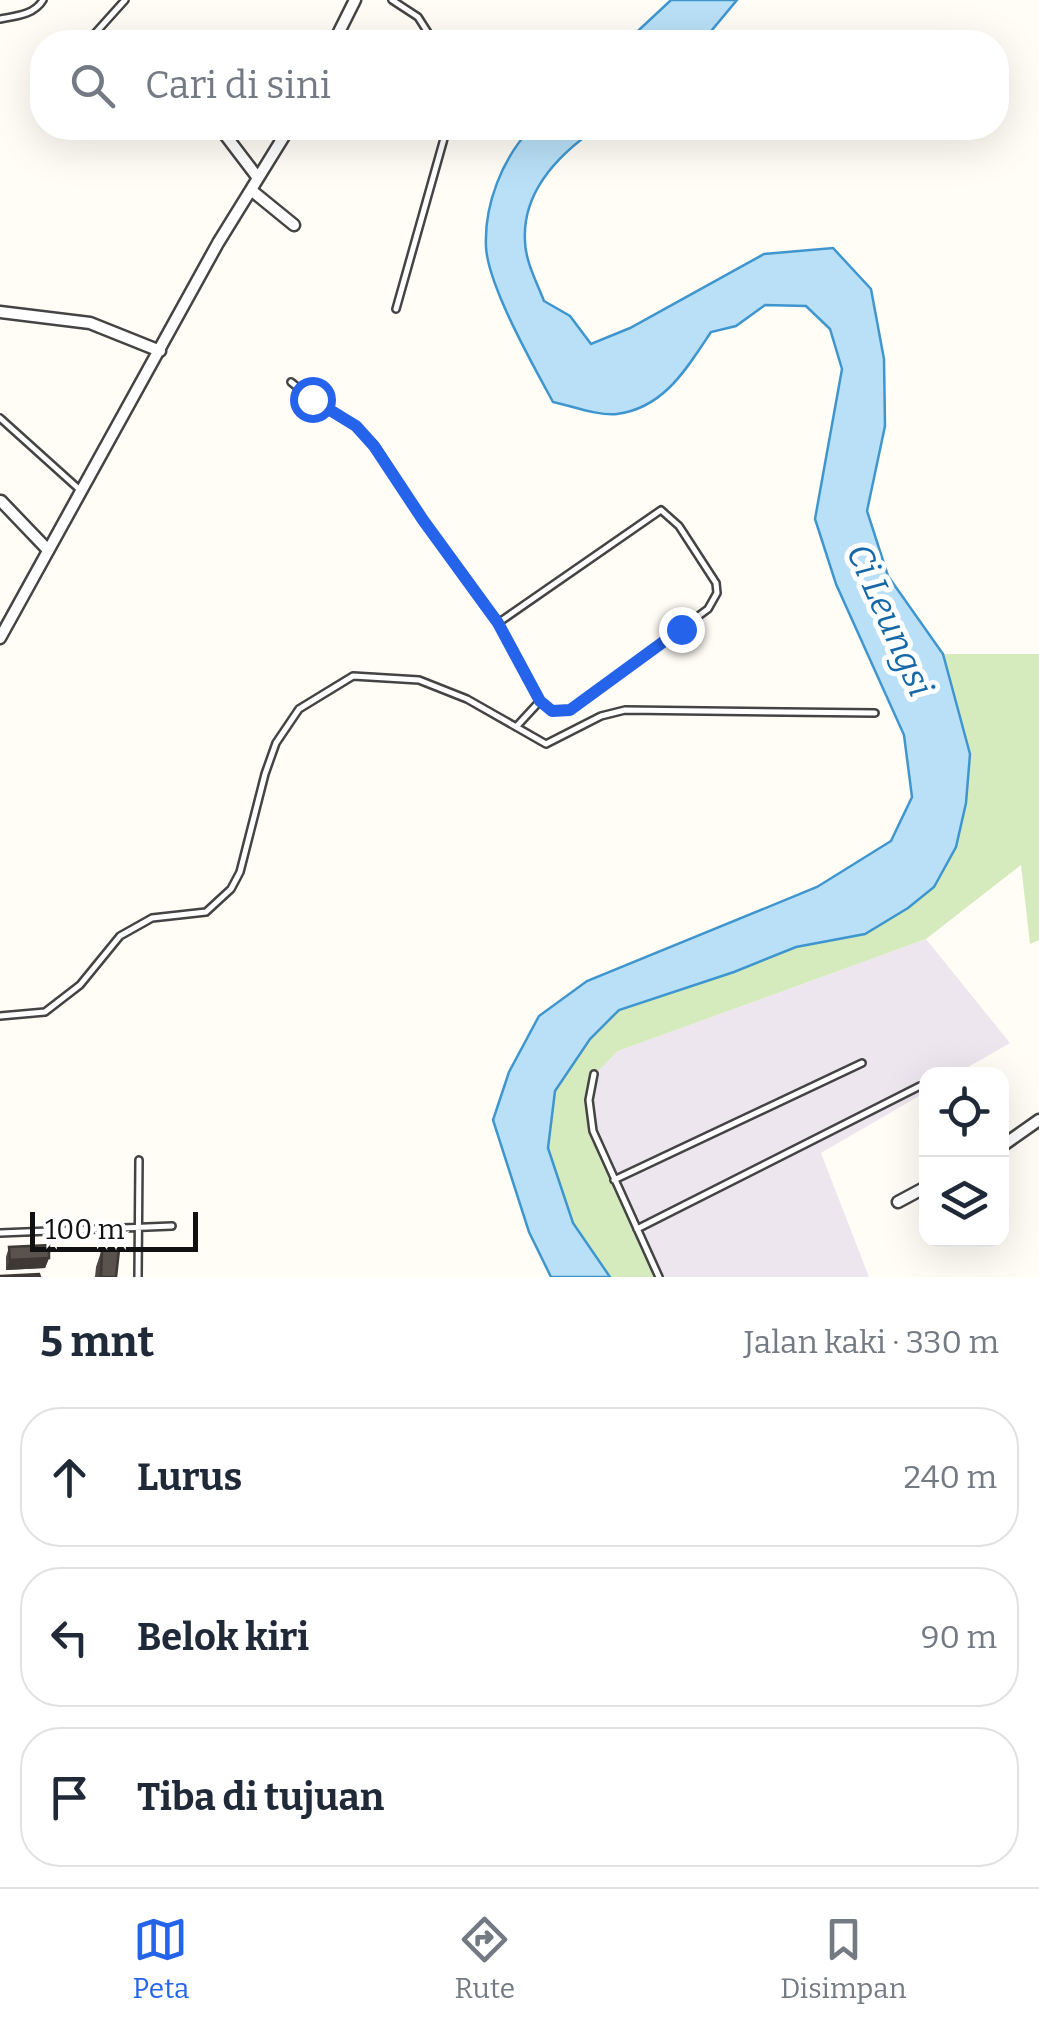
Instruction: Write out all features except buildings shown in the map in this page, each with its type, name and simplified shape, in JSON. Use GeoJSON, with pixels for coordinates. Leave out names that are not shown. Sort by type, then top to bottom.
{"type":"FeatureCollection","features":[{"type":"Feature","properties":{"kind":"street"},"geometry":{"type":"LineString","coordinates":[[340,30],[354,0]]}},
{"type":"Feature","properties":{"kind":"street"},"geometry":{"type":"LineString","coordinates":[[229,140],[258,178]]}},
{"type":"Feature","properties":{"kind":"street"},"geometry":{"type":"LineString","coordinates":[[0,638],[4,619],[282,140]]}},
{"type":"Feature","properties":{"kind":"street"},"geometry":{"type":"LineString","coordinates":[[250,190],[294,225]]}},
{"type":"Feature","properties":{"kind":"street"},"geometry":{"type":"LineString","coordinates":[[0,312],[90,323],[160,351]]}},
{"type":"Feature","properties":{"kind":"street"},"geometry":{"type":"LineString","coordinates":[[2,501],[47,550]]}},
{"type":"Feature","properties":{"kind":"street"},"geometry":{"type":"LineString","coordinates":[[1009,1141],[1039,1120]]}},
{"type":"Feature","properties":{"kind":"street"},"geometry":{"type":"LineString","coordinates":[[898,1202],[919,1191]]}},
{"type":"Feature","properties":{"kind":"lane"},"geometry":{"type":"LineString","coordinates":[[0,19],[25,14],[38,8],[42,0]]}},
{"type":"Feature","properties":{"kind":"lane"},"geometry":{"type":"LineString","coordinates":[[98,30],[125,0]]}},
{"type":"Feature","properties":{"kind":"lane"},"geometry":{"type":"LineString","coordinates":[[392,0],[418,17],[426,30]]}},
{"type":"Feature","properties":{"kind":"lane"},"geometry":{"type":"LineString","coordinates":[[396,310],[443,140]]}},
{"type":"Feature","properties":{"kind":"lane"},"geometry":{"type":"LineString","coordinates":[[291,382],[356,426],[374,446],[498,623],[540,701],[552,711],[570,710],[708,609],[717,593],[716,583],[679,526],[661,510],[498,623]]}},
{"type":"Feature","properties":{"kind":"lane"},"geometry":{"type":"LineString","coordinates":[[0,418],[80,490]]}},
{"type":"Feature","properties":{"kind":"lane"},"geometry":{"type":"LineString","coordinates":[[0,1016],[45,1012],[80,985],[120,936],[152,918],[206,912],[231,889],[240,872],[276,743],[299,710],[353,676],[419,680],[467,698],[546,744],[601,716],[625,710],[876,712]]}},
{"type":"Feature","properties":{"kind":"lane"},"geometry":{"type":"LineString","coordinates":[[516,727],[540,701]]}},
{"type":"Feature","properties":{"kind":"lane"},"geometry":{"type":"LineString","coordinates":[[614,1180],[862,1063]]}},
{"type":"Feature","properties":{"kind":"lane"},"geometry":{"type":"LineString","coordinates":[[594,1074],[589,1100],[593,1131],[659,1277]]}},
{"type":"Feature","properties":{"kind":"lane"},"geometry":{"type":"LineString","coordinates":[[637,1229],[919,1087]]}},
{"type":"Feature","properties":{"kind":"lane"},"geometry":{"type":"LineString","coordinates":[[138,1277],[139,1160]]}},
{"type":"Feature","properties":{"kind":"lane"},"geometry":{"type":"LineString","coordinates":[[0,1233],[172,1226]]}},
{"type":"Feature","properties":{"kind":"shaded area"},"geometry":{"type":"Polygon","coordinates":[[[926,939],[1010,1043],[968,1067],[919,1067],[919,1096],[821,1153],[869,1277],[662,1277],[593,1131],[589,1100],[594,1074],[618,1051],[926,939]]]}},
{"type":"Feature","properties":{"kind":"green space"},"geometry":{"type":"Polygon","coordinates":[[[943,654],[1039,654],[1039,940],[1030,944],[1021,865],[926,939],[618,1051],[594,1075],[589,1100],[593,1131],[662,1277],[610,1277],[573,1223],[548,1148],[555,1091],[590,1039],[618,1010],[796,947],[865,934],[934,887],[956,847],[966,803],[970,755],[943,654]]]}},
{"type":"Feature","properties":{"kind":"water"},"geometry":{"type":"Polygon","coordinates":[[[671,0],[737,0],[712,30],[639,30],[671,0]]]}},
{"type":"Feature","properties":{"kind":"water","name":"Ci Leungsi"},"geometry":{"type":"Polygon","coordinates":[[[521,140],[582,140],[557,162],[536,190],[525,241],[529,264],[544,301],[570,316],[591,344],[630,328],[764,254],[833,248],[871,289],[884,359],[885,426],[867,511],[888,576],[943,654],[970,754],[966,803],[956,847],[934,887],[908,908],[865,934],[796,947],[619,1010],[590,1039],[555,1091],[548,1148],[573,1223],[610,1277],[551,1277],[529,1232],[493,1120],[509,1072],[539,1016],[587,981],[817,887],[891,841],[912,797],[904,735],[836,584],[815,519],[842,369],[830,329],[806,306],[765,305],[736,326],[711,332],[673,384],[648,404],[610,414],[553,402],[503,304],[486,247],[492,199],[521,140]]]}},
{"type":"Feature","properties":{"kind":"route"},"geometry":{"type":"LineString","coordinates":[[312,399],[356,426],[374,446],[498,623],[540,701],[552,711],[570,710],[681,629]]}}]}
